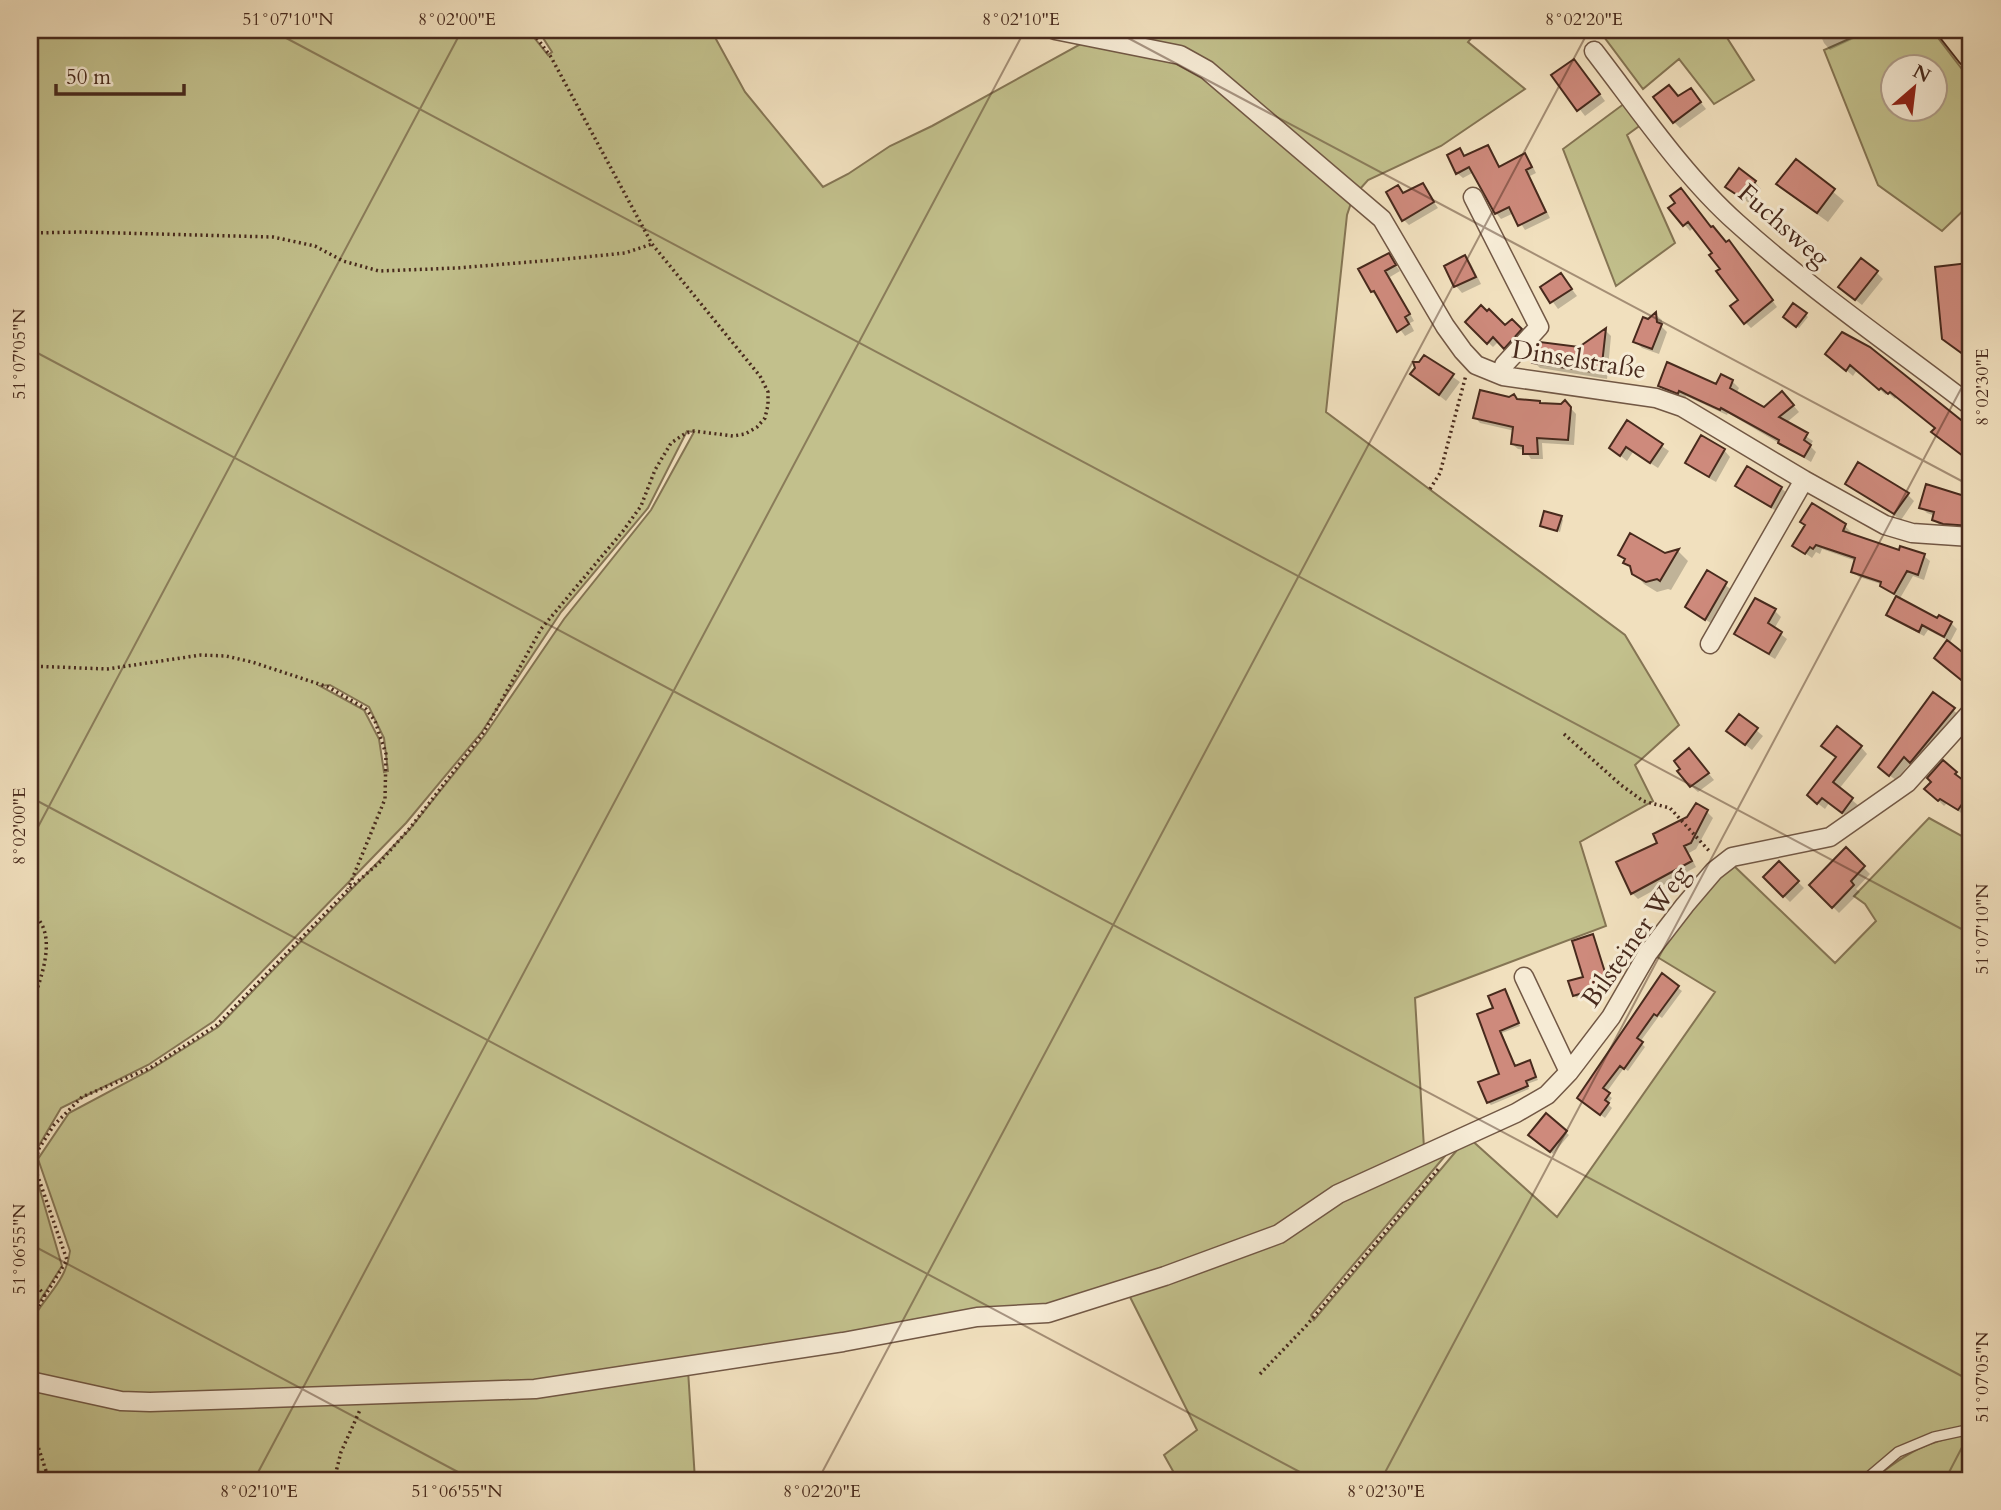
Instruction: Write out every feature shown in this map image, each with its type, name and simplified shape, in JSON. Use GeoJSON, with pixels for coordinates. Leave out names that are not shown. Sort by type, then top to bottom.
{"type":"FeatureCollection","features":[{"type":"Feature","properties":{"kind":"main road"},"geometry":{"type":"LineString","coordinates":[[1953,30],[1971,53]]}},
{"type":"Feature","properties":{"kind":"street","name":"Dinselstraße"},"geometry":{"type":"LineString","coordinates":[[1055,30],[1180,55],[1194,61],[1373,210],[1389,229],[1445,326],[1472,360],[1489,372],[1656,398],[1682,407],[1885,525],[1899,531],[1971,537]]}},
{"type":"Feature","properties":{"kind":"street","name":"Fuchsweg"},"geometry":{"type":"LineString","coordinates":[[1594,51],[1677,159],[1735,222],[1971,406]]}},
{"type":"Feature","properties":{"kind":"street"},"geometry":{"type":"LineString","coordinates":[[1473,197],[1539,327],[1504,365],[1503,376]]}},
{"type":"Feature","properties":{"kind":"street"},"geometry":{"type":"LineString","coordinates":[[1710,644],[1804,480]]}},
{"type":"Feature","properties":{"kind":"street","name":"Bilsteiner Weg"},"geometry":{"type":"LineString","coordinates":[[30,1381],[121,1401],[150,1402],[536,1389],[843,1342],[977,1317],[1048,1313],[1165,1276],[1279,1234],[1338,1194],[1516,1114],[1547,1095],[1569,1072],[1611,1017],[1656,943],[1714,871],[1738,856],[1830,837],[1907,783],[1971,712]]}},
{"type":"Feature","properties":{"kind":"street"},"geometry":{"type":"LineString","coordinates":[[1524,977],[1569,1072]]}},
{"type":"Feature","properties":{"kind":"lane"},"geometry":{"type":"LineString","coordinates":[[1865,1480],[1898,1452],[1934,1437],[1971,1429]]}},
{"type":"Feature","properties":{"kind":"path"},"geometry":{"type":"LineString","coordinates":[[30,1320],[68,1260],[36,1171],[36,1159],[43,1139],[82,1097],[150,1068],[218,1025],[348,890],[380,862],[484,732],[541,629],[641,506],[655,470],[671,443],[694,431],[745,435],[765,418],[768,392],[760,376],[652,244],[551,57],[531,30]]}},
{"type":"Feature","properties":{"kind":"path"},"geometry":{"type":"LineString","coordinates":[[30,233],[273,237],[315,246],[343,261],[379,271],[578,258],[625,253],[652,244]]}},
{"type":"Feature","properties":{"kind":"path"},"geometry":{"type":"LineString","coordinates":[[1430,489],[1440,473],[1466,373],[1472,360]]}},
{"type":"Feature","properties":{"kind":"path"},"geometry":{"type":"LineString","coordinates":[[30,666],[107,669],[201,655],[226,656],[253,662],[327,687],[366,709],[375,721],[386,754],[385,799],[348,890]]}},
{"type":"Feature","properties":{"kind":"path"},"geometry":{"type":"LineString","coordinates":[[1564,734],[1643,801],[1670,807],[1722,865]]}},
{"type":"Feature","properties":{"kind":"path"},"geometry":{"type":"LineString","coordinates":[[30,908],[43,927],[45,943],[37,988],[30,1009]]}},
{"type":"Feature","properties":{"kind":"path"},"geometry":{"type":"LineString","coordinates":[[1260,1374],[1306,1326],[1426,1185],[1454,1150],[1459,1138]]}},
{"type":"Feature","properties":{"kind":"path"},"geometry":{"type":"LineString","coordinates":[[30,1277],[45,1296]]}},
{"type":"Feature","properties":{"kind":"path"},"geometry":{"type":"LineString","coordinates":[[334,1480],[341,1452],[367,1394]]}},
{"type":"Feature","properties":{"kind":"path"},"geometry":{"type":"LineString","coordinates":[[30,1422],[49,1480]]}},
{"type":"Feature","properties":{"kind":"shaded area"},"geometry":{"type":"Polygon","coordinates":[[[30,30],[528,30],[548,55],[552,52],[538,30],[711,30],[745,92],[823,187],[890,146],[932,126],[1086,41],[1186,63],[1351,203],[1347,215],[1326,412],[1625,635],[1679,725],[1635,765],[1653,801],[1580,842],[1606,926],[1415,998],[1424,1148],[1281,1229],[1040,1312],[536,1386],[145,1402],[30,1377],[28,1341],[31,1322],[60,1280],[70,1251],[38,1159],[69,1113],[150,1070],[218,1027],[409,830],[484,736],[564,619],[651,510],[694,432],[687,431],[648,508],[561,612],[481,733],[406,823],[214,1021],[148,1065],[61,1108],[31,1159],[62,1266],[30,1316],[30,30]],[[330,685],[320,686],[364,710],[379,739],[384,772],[388,771],[384,738],[369,707],[330,685]]]}},
{"type":"Feature","properties":{"kind":"shaded area"},"geometry":{"type":"Polygon","coordinates":[[[1082,30],[1478,30],[1468,42],[1525,89],[1441,146],[1368,180],[1359,190],[1206,62],[1082,30]]]}},
{"type":"Feature","properties":{"kind":"shaded area"},"geometry":{"type":"Polygon","coordinates":[[[1595,30],[1722,30],[1754,80],[1714,104],[1679,59],[1643,89],[1604,37],[1595,30]]]}},
{"type":"Feature","properties":{"kind":"shaded area"},"geometry":{"type":"Polygon","coordinates":[[[1869,30],[1932,30],[1971,81],[1971,203],[1942,231],[1878,185],[1824,50],[1869,30]]]}},
{"type":"Feature","properties":{"kind":"shaded area"},"geometry":{"type":"Polygon","coordinates":[[[1625,103],[1642,124],[1627,135],[1675,243],[1616,286],[1563,149],[1625,103]]]}},
{"type":"Feature","properties":{"kind":"shaded area"},"geometry":{"type":"Polygon","coordinates":[[[1929,818],[1971,841],[1971,1425],[1895,1451],[1861,1480],[1178,1480],[1164,1455],[1197,1430],[1127,1291],[1288,1235],[1340,1198],[1450,1150],[1311,1315],[1314,1320],[1468,1137],[1557,1217],[1715,992],[1654,955],[1690,906],[1733,865],[1835,963],[1876,921],[1865,904],[1854,896],[1929,818]]]}},
{"type":"Feature","properties":{"kind":"shaded area"},"geometry":{"type":"Polygon","coordinates":[[[688,1370],[695,1480],[30,1480],[30,1386],[145,1410],[688,1370]]]}},
{"type":"Feature","properties":{"kind":"shaded area"},"geometry":{"type":"Polygon","coordinates":[[[1971,1433],[1971,1480],[1872,1480],[1918,1449],[1971,1433]]]}},
{"type":"Feature","properties":{"kind":"building"},"geometry":{"type":"Polygon","coordinates":[[[1574,59],[1600,94],[1577,111],[1551,75],[1574,59]]]}},
{"type":"Feature","properties":{"kind":"building"},"geometry":{"type":"Polygon","coordinates":[[[1669,85],[1678,96],[1691,88],[1701,102],[1673,123],[1653,97],[1669,85]]]}},
{"type":"Feature","properties":{"kind":"building"},"geometry":{"type":"Polygon","coordinates":[[[1488,145],[1499,167],[1525,153],[1532,167],[1526,170],[1546,212],[1518,226],[1509,207],[1495,214],[1469,167],[1456,174],[1447,155],[1460,148],[1464,156],[1488,145]]]}},
{"type":"Feature","properties":{"kind":"building"},"geometry":{"type":"Polygon","coordinates":[[[1796,159],[1835,189],[1817,213],[1776,184],[1796,159]]]}},
{"type":"Feature","properties":{"kind":"building"},"geometry":{"type":"Polygon","coordinates":[[[1739,168],[1756,181],[1743,199],[1725,187],[1739,168]]]}},
{"type":"Feature","properties":{"kind":"building"},"geometry":{"type":"Polygon","coordinates":[[[1423,183],[1434,202],[1402,221],[1386,192],[1398,185],[1403,193],[1423,183]]]}},
{"type":"Feature","properties":{"kind":"building"},"geometry":{"type":"Polygon","coordinates":[[[1681,188],[1711,227],[1713,226],[1726,242],[1729,240],[1773,300],[1744,324],[1730,306],[1738,300],[1716,271],[1720,269],[1709,255],[1712,253],[1688,222],[1683,226],[1668,208],[1675,203],[1670,196],[1681,188]]]}},
{"type":"Feature","properties":{"kind":"building"},"geometry":{"type":"Polygon","coordinates":[[[1389,253],[1396,265],[1385,271],[1410,314],[1405,317],[1409,324],[1397,332],[1358,269],[1389,253]]]}},
{"type":"Feature","properties":{"kind":"building"},"geometry":{"type":"Polygon","coordinates":[[[1465,255],[1476,277],[1454,287],[1444,266],[1465,255]]]}},
{"type":"Feature","properties":{"kind":"building"},"geometry":{"type":"Polygon","coordinates":[[[1861,258],[1878,271],[1855,300],[1838,287],[1861,258]]]}},
{"type":"Feature","properties":{"kind":"building"},"geometry":{"type":"Polygon","coordinates":[[[1968,263],[1971,288],[1971,360],[1942,339],[1935,267],[1968,263]]]}},
{"type":"Feature","properties":{"kind":"building"},"geometry":{"type":"Polygon","coordinates":[[[1561,273],[1572,289],[1550,303],[1540,287],[1561,273]]]}},
{"type":"Feature","properties":{"kind":"building"},"geometry":{"type":"Polygon","coordinates":[[[1793,303],[1807,313],[1796,327],[1783,317],[1793,303]]]}},
{"type":"Feature","properties":{"kind":"building"},"geometry":{"type":"Polygon","coordinates":[[[1481,305],[1505,325],[1512,319],[1522,329],[1504,349],[1493,337],[1487,344],[1465,322],[1481,305]]]}},
{"type":"Feature","properties":{"kind":"building"},"geometry":{"type":"Polygon","coordinates":[[[1656,312],[1657,322],[1662,324],[1652,349],[1633,342],[1643,317],[1648,319],[1656,312]]]}},
{"type":"Feature","properties":{"kind":"building"},"geometry":{"type":"Polygon","coordinates":[[[1606,328],[1601,373],[1532,363],[1533,350],[1540,342],[1579,347],[1606,328]]]}},
{"type":"Feature","properties":{"kind":"building"},"geometry":{"type":"Polygon","coordinates":[[[1842,332],[1870,347],[1971,428],[1971,462],[1931,432],[1935,428],[1890,392],[1888,394],[1881,388],[1879,390],[1850,365],[1846,371],[1825,354],[1842,332]]]}},
{"type":"Feature","properties":{"kind":"building"},"geometry":{"type":"Polygon","coordinates":[[[1424,355],[1454,374],[1439,395],[1410,374],[1415,368],[1413,362],[1419,362],[1424,355]]]}},
{"type":"Feature","properties":{"kind":"building"},"geometry":{"type":"Polygon","coordinates":[[[1667,362],[1716,384],[1721,374],[1733,380],[1730,388],[1764,407],[1782,391],[1794,405],[1779,417],[1808,433],[1804,440],[1811,445],[1804,457],[1721,408],[1720,410],[1679,391],[1678,394],[1658,386],[1667,362]]]}},
{"type":"Feature","properties":{"kind":"building"},"geometry":{"type":"Polygon","coordinates":[[[1480,390],[1509,397],[1514,394],[1517,399],[1540,403],[1561,404],[1565,400],[1571,407],[1568,440],[1537,438],[1538,454],[1523,454],[1523,446],[1511,444],[1513,427],[1473,418],[1480,390]]]}},
{"type":"Feature","properties":{"kind":"building"},"geometry":{"type":"Polygon","coordinates":[[[1627,420],[1663,444],[1650,463],[1626,447],[1620,456],[1609,448],[1627,420]]]}},
{"type":"Feature","properties":{"kind":"building"},"geometry":{"type":"Polygon","coordinates":[[[1701,435],[1725,449],[1709,477],[1685,463],[1701,435]]]}},
{"type":"Feature","properties":{"kind":"building"},"geometry":{"type":"Polygon","coordinates":[[[1858,462],[1909,493],[1894,514],[1845,484],[1858,462]]]}},
{"type":"Feature","properties":{"kind":"building"},"geometry":{"type":"Polygon","coordinates":[[[1747,466],[1782,487],[1771,507],[1735,486],[1747,466]]]}},
{"type":"Feature","properties":{"kind":"building"},"geometry":{"type":"Polygon","coordinates":[[[1926,484],[1971,498],[1971,526],[1943,524],[1932,520],[1934,512],[1919,508],[1926,484]]]}},
{"type":"Feature","properties":{"kind":"building"},"geometry":{"type":"Polygon","coordinates":[[[1812,503],[1846,524],[1843,531],[1899,550],[1900,546],[1925,554],[1918,575],[1907,571],[1894,594],[1880,586],[1881,582],[1851,572],[1855,558],[1816,545],[1813,549],[1810,547],[1805,554],[1792,546],[1805,525],[1800,522],[1812,503]]]}},
{"type":"Feature","properties":{"kind":"building"},"geometry":{"type":"Polygon","coordinates":[[[1544,511],[1562,516],[1557,531],[1540,526],[1544,511]]]}},
{"type":"Feature","properties":{"kind":"building"},"geometry":{"type":"Polygon","coordinates":[[[1630,533],[1665,553],[1679,549],[1660,581],[1657,579],[1646,582],[1632,574],[1630,566],[1623,563],[1625,559],[1618,555],[1630,533]]]}},
{"type":"Feature","properties":{"kind":"building"},"geometry":{"type":"Polygon","coordinates":[[[1707,570],[1727,582],[1705,620],[1685,607],[1707,570]]]}},
{"type":"Feature","properties":{"kind":"building"},"geometry":{"type":"Polygon","coordinates":[[[1896,596],[1937,618],[1939,615],[1952,622],[1944,637],[1922,625],[1919,632],[1886,615],[1896,596]]]}},
{"type":"Feature","properties":{"kind":"building"},"geometry":{"type":"Polygon","coordinates":[[[1755,598],[1776,609],[1768,623],[1782,632],[1769,654],[1734,634],[1755,598]]]}},
{"type":"Feature","properties":{"kind":"building"},"geometry":{"type":"Polygon","coordinates":[[[1947,640],[1971,659],[1971,688],[1934,658],[1947,640]]]}},
{"type":"Feature","properties":{"kind":"building"},"geometry":{"type":"Polygon","coordinates":[[[1933,692],[1955,708],[1910,763],[1904,757],[1889,776],[1878,767],[1933,692]]]}},
{"type":"Feature","properties":{"kind":"building"},"geometry":{"type":"Polygon","coordinates":[[[1739,714],[1758,728],[1745,745],[1726,731],[1739,714]]]}},
{"type":"Feature","properties":{"kind":"building"},"geometry":{"type":"Polygon","coordinates":[[[1837,726],[1862,746],[1833,782],[1853,798],[1842,813],[1822,798],[1817,804],[1807,795],[1836,757],[1821,746],[1837,726]]]}},
{"type":"Feature","properties":{"kind":"building"},"geometry":{"type":"Polygon","coordinates":[[[1689,748],[1709,773],[1690,787],[1677,771],[1680,769],[1674,761],[1689,748]]]}},
{"type":"Feature","properties":{"kind":"building"},"geometry":{"type":"Polygon","coordinates":[[[1943,760],[1971,786],[1971,791],[1958,810],[1940,799],[1938,801],[1924,789],[1931,782],[1927,778],[1943,760]]]}},
{"type":"Feature","properties":{"kind":"building"},"geometry":{"type":"Polygon","coordinates":[[[1696,803],[1708,810],[1691,843],[1684,846],[1692,861],[1631,894],[1616,862],[1657,843],[1653,834],[1687,817],[1696,803]]]}},
{"type":"Feature","properties":{"kind":"building"},"geometry":{"type":"Polygon","coordinates":[[[1846,847],[1865,866],[1851,881],[1854,885],[1832,908],[1809,885],[1846,847]]]}},
{"type":"Feature","properties":{"kind":"building"},"geometry":{"type":"Polygon","coordinates":[[[1779,861],[1799,881],[1783,897],[1763,877],[1779,861]]]}},
{"type":"Feature","properties":{"kind":"building"},"geometry":{"type":"Polygon","coordinates":[[[1593,934],[1609,985],[1573,996],[1568,981],[1583,977],[1572,941],[1593,934]]]}},
{"type":"Feature","properties":{"kind":"building"},"geometry":{"type":"Polygon","coordinates":[[[1662,973],[1679,986],[1637,1038],[1643,1042],[1624,1069],[1620,1066],[1603,1088],[1610,1093],[1605,1100],[1609,1103],[1600,1115],[1577,1098],[1662,973]]]}},
{"type":"Feature","properties":{"kind":"building"},"geometry":{"type":"Polygon","coordinates":[[[1505,989],[1519,1023],[1500,1031],[1515,1066],[1530,1060],[1536,1077],[1526,1081],[1528,1086],[1487,1103],[1478,1082],[1499,1074],[1477,1014],[1493,1008],[1488,996],[1505,989]]]}},
{"type":"Feature","properties":{"kind":"building"},"geometry":{"type":"Polygon","coordinates":[[[1546,1113],[1567,1131],[1550,1152],[1528,1135],[1546,1113]]]}}]}
